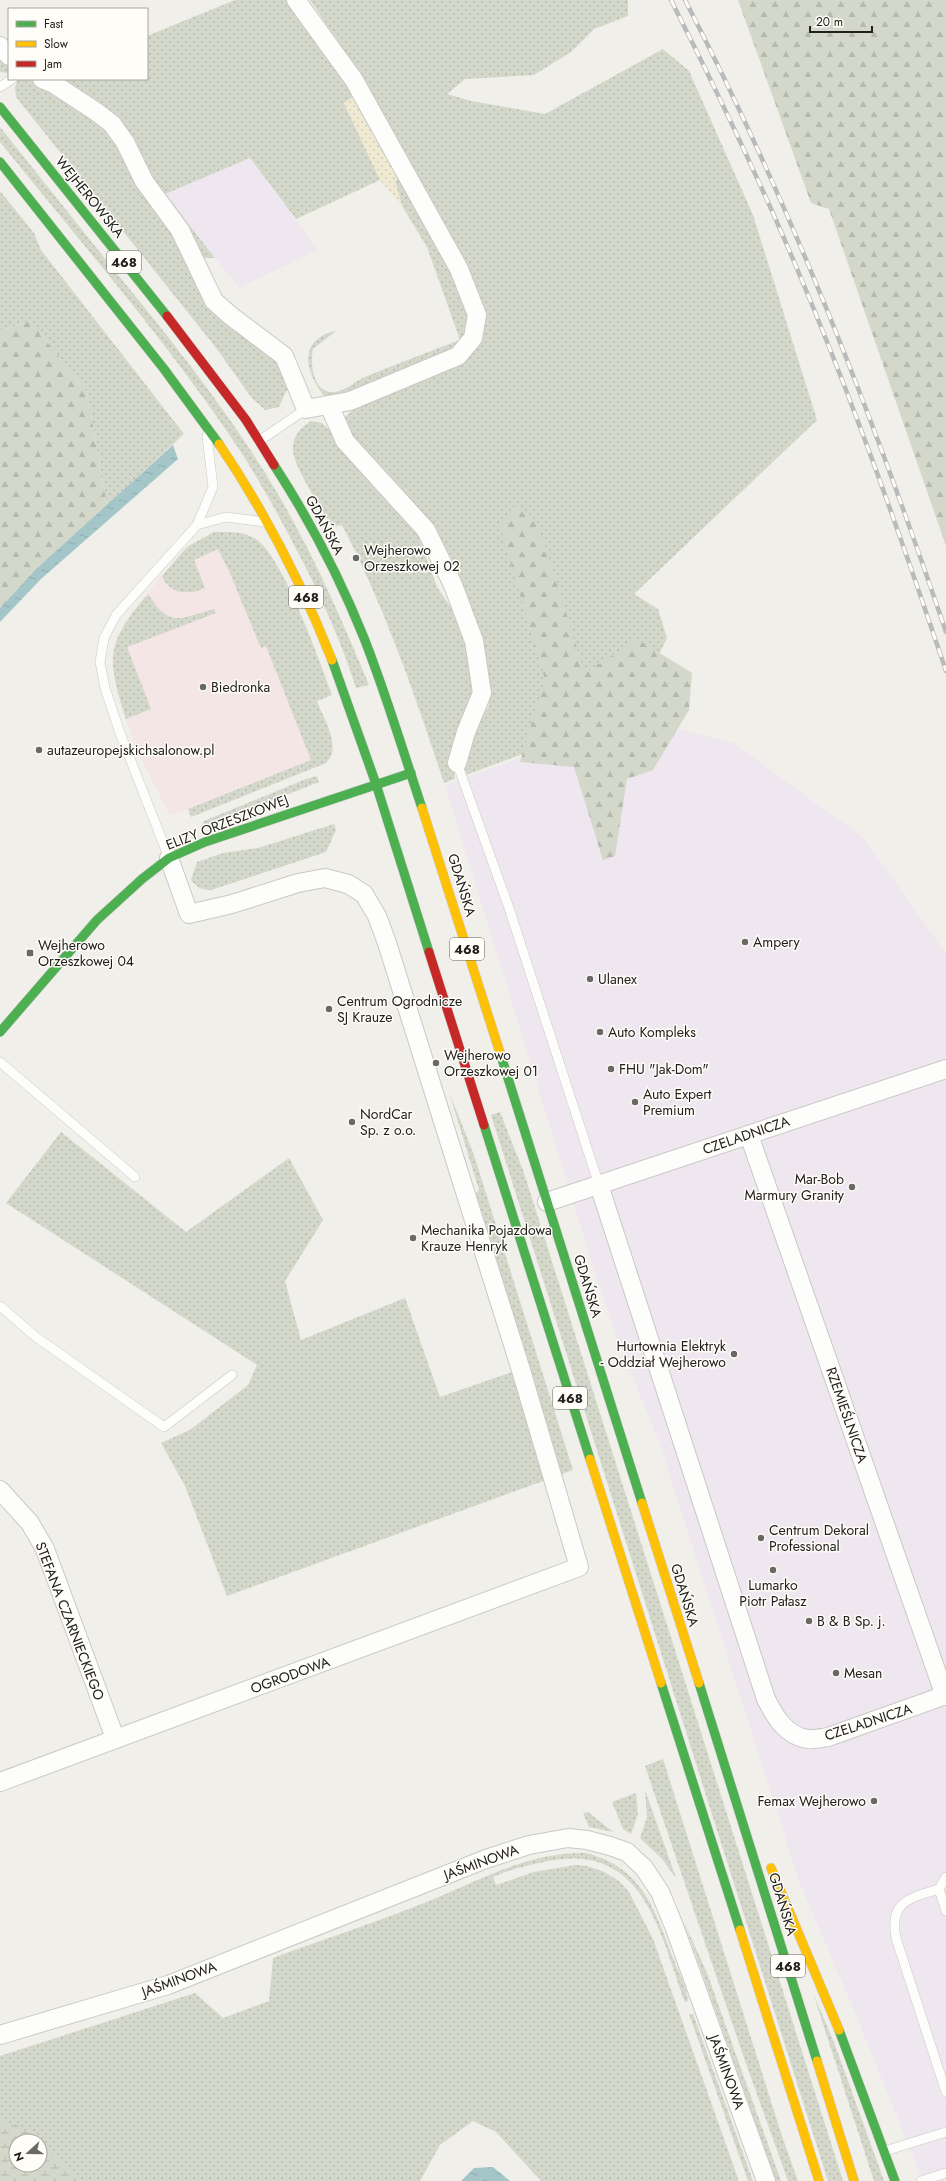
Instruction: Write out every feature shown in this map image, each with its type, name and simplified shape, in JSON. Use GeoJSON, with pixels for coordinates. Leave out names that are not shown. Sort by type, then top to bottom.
{"type":"FeatureCollection","features":[{"type":"Feature","properties":{"kind":"main road","name":"WEJHEROWSKA"},"geometry":{"type":"LineString","coordinates":[[0,107],[208,368],[246,420]]}},
{"type":"Feature","properties":{"kind":"main road","name":"468"},"geometry":{"type":"LineString","coordinates":[[0,162],[161,364],[205,424],[243,480],[268,522],[307,598],[325,640],[342,684],[376,784],[819,2181]]}},
{"type":"Feature","properties":{"kind":"main road","name":"GDAŃSKA"},"geometry":{"type":"LineString","coordinates":[[246,420],[294,496],[336,577],[363,636],[411,773],[721,1751],[854,2181]]}},
{"type":"Feature","properties":{"kind":"main road","name":"ELIZY ORZESZKOWEJ"},"geometry":{"type":"LineString","coordinates":[[0,1032],[97,920],[142,879],[169,858],[212,840],[411,773]]}},
{"type":"Feature","properties":{"kind":"main road"},"geometry":{"type":"LineString","coordinates":[[721,1751],[757,1836]]}},
{"type":"Feature","properties":{"kind":"main road"},"geometry":{"type":"LineString","coordinates":[[766,1857],[846,2044],[895,2181]]}},
{"type":"Feature","properties":{"kind":"street"},"geometry":{"type":"LineString","coordinates":[[44,80],[61,88],[112,124],[125,142],[144,181],[180,230],[214,301],[231,316],[284,356],[306,409],[350,401],[458,356],[473,338],[477,315],[459,269],[354,80],[296,0]]}},
{"type":"Feature","properties":{"kind":"street"},"geometry":{"type":"LineString","coordinates":[[0,46],[8,55]]}},
{"type":"Feature","properties":{"kind":"street"},"geometry":{"type":"LineString","coordinates":[[329,405],[345,441],[426,530],[453,585],[474,641],[482,693],[466,732],[458,763]]}},
{"type":"Feature","properties":{"kind":"street","name":"OGRODOWA"},"geometry":{"type":"LineString","coordinates":[[0,1782],[115,1738],[579,1567],[521,1370],[387,943],[377,916],[364,894],[348,884],[325,878],[298,883],[232,904],[189,914],[169,858]]}},
{"type":"Feature","properties":{"kind":"street","name":"CZELADNICZA"},"geometry":{"type":"LineString","coordinates":[[547,1202],[946,1069]]}},
{"type":"Feature","properties":{"kind":"street","name":"RZEMIEŚLNICZA"},"geometry":{"type":"LineString","coordinates":[[749,1135],[946,1696]]}},
{"type":"Feature","properties":{"kind":"street","name":"CZELADNICZA"},"geometry":{"type":"LineString","coordinates":[[599,1185],[766,1699],[775,1718],[789,1732],[808,1739],[828,1737],[946,1696]]}},
{"type":"Feature","properties":{"kind":"street","name":"STEFANA CZARNIECKIEGO"},"geometry":{"type":"LineString","coordinates":[[0,1490],[30,1523],[45,1549],[115,1738]]}},
{"type":"Feature","properties":{"kind":"street","name":"JAŚMINOWA"},"geometry":{"type":"LineString","coordinates":[[0,2035],[168,1985],[486,1859],[529,1845],[568,1838],[587,1840],[627,1852],[644,1868],[660,1892],[674,1926],[766,2181]]}},
{"type":"Feature","properties":{"kind":"lane"},"geometry":{"type":"LineString","coordinates":[[0,87],[10,80]]}},
{"type":"Feature","properties":{"kind":"lane"},"geometry":{"type":"LineString","coordinates":[[259,441],[306,409]]}},
{"type":"Feature","properties":{"kind":"lane"},"geometry":{"type":"LineString","coordinates":[[169,858],[120,733],[105,688],[100,662],[104,638],[116,615],[196,525],[214,487],[205,424]]}},
{"type":"Feature","properties":{"kind":"lane"},"geometry":{"type":"LineString","coordinates":[[196,525],[226,517],[268,522]]}},
{"type":"Feature","properties":{"kind":"lane"},"geometry":{"type":"LineString","coordinates":[[458,763],[509,908],[599,1185]]}},
{"type":"Feature","properties":{"kind":"lane"},"geometry":{"type":"LineString","coordinates":[[0,1062],[135,1177]]}},
{"type":"Feature","properties":{"kind":"lane"},"geometry":{"type":"LineString","coordinates":[[0,1306],[36,1337],[164,1427],[232,1375]]}},
{"type":"Feature","properties":{"kind":"lane"},"geometry":{"type":"LineString","coordinates":[[946,1877],[938,1889],[902,1903],[896,1911],[893,1924],[896,1938],[946,2092]]}},
{"type":"Feature","properties":{"kind":"lane"},"geometry":{"type":"LineString","coordinates":[[938,1889],[946,1911]]}},
{"type":"Feature","properties":{"kind":"lane"},"geometry":{"type":"LineString","coordinates":[[885,2151],[946,2132]]}},
{"type":"Feature","properties":{"kind":"lane"},"geometry":{"type":"LineString","coordinates":[[921,2181],[946,2173]]}},
{"type":"Feature","properties":{"kind":"shaded area"},"geometry":{"type":"Polygon","coordinates":[[[250,158],[318,250],[239,288],[164,194],[250,158]]]}},
{"type":"Feature","properties":{"kind":"shaded area"},"geometry":{"type":"Polygon","coordinates":[[[214,532],[244,533],[267,549],[276,563],[305,626],[332,695],[317,701],[334,749],[331,758],[326,763],[191,817],[188,809],[170,815],[139,755],[126,719],[112,665],[113,651],[117,638],[131,613],[176,559],[187,547],[214,532]]]}},
{"type":"Feature","properties":{"kind":"shaded area"},"geometry":{"type":"Polygon","coordinates":[[[631,717],[733,743],[864,838],[946,954],[946,2181],[923,2181],[853,2008],[800,1884],[659,1442],[616,1335],[594,1270],[445,785],[631,717]]]}},
{"type":"Feature","properties":{"kind":"green space"},"geometry":{"type":"Polygon","coordinates":[[[235,0],[289,0],[354,97],[344,103],[380,180],[296,219],[250,158],[165,194],[215,258],[202,258],[136,156],[55,80],[148,80],[148,36],[235,0]]]}},
{"type":"Feature","properties":{"kind":"green space"},"geometry":{"type":"Polygon","coordinates":[[[310,0],[628,0],[628,16],[594,29],[571,52],[534,75],[465,79],[447,94],[471,101],[545,114],[663,49],[689,71],[753,215],[817,420],[634,594],[658,609],[667,638],[630,714],[466,775],[464,754],[469,741],[489,705],[487,677],[473,625],[450,555],[414,508],[348,435],[345,417],[358,405],[478,340],[463,270],[367,84],[310,0]]]}},
{"type":"Feature","properties":{"kind":"green space"},"geometry":{"type":"Polygon","coordinates":[[[738,0],[946,0],[946,546],[829,209],[811,203],[738,0]]]}},
{"type":"Feature","properties":{"kind":"green space"},"geometry":{"type":"Polygon","coordinates":[[[0,51],[8,60],[8,73],[0,72],[0,51]]]}},
{"type":"Feature","properties":{"kind":"green space"},"geometry":{"type":"Polygon","coordinates":[[[18,80],[38,80],[113,130],[197,273],[276,357],[288,387],[279,407],[265,410],[251,397],[217,349],[16,97],[15,87],[18,80]]]}},
{"type":"Feature","properties":{"kind":"green space"},"geometry":{"type":"Polygon","coordinates":[[[0,127],[174,345],[232,422],[250,449],[296,526],[346,631],[369,685],[356,688],[339,641],[311,579],[273,506],[239,449],[183,370],[153,331],[0,142],[0,127]]]}},
{"type":"Feature","properties":{"kind":"green space"},"geometry":{"type":"Polygon","coordinates":[[[399,178],[451,261],[471,326],[463,344],[447,354],[349,397],[325,397],[313,378],[309,368],[308,358],[310,349],[315,341],[324,335],[336,331],[313,349],[313,370],[318,383],[322,388],[335,392],[343,390],[365,377],[460,340],[427,247],[402,206],[395,181],[399,178]]]}},
{"type":"Feature","properties":{"kind":"green space"},"geometry":{"type":"Polygon","coordinates":[[[0,191],[34,233],[41,250],[184,434],[107,505],[87,392],[31,321],[0,331],[0,191]]]}},
{"type":"Feature","properties":{"kind":"green space"},"geometry":{"type":"Polygon","coordinates":[[[31,321],[87,392],[107,505],[39,566],[0,608],[0,331],[31,321]]]}},
{"type":"Feature","properties":{"kind":"green space"},"geometry":{"type":"Polygon","coordinates":[[[311,421],[322,423],[334,434],[416,530],[437,587],[458,618],[476,679],[452,760],[455,779],[444,783],[422,717],[386,620],[358,556],[342,525],[332,527],[308,487],[297,464],[293,448],[294,439],[301,429],[311,421]]]}},
{"type":"Feature","properties":{"kind":"green space"},"geometry":{"type":"Polygon","coordinates":[[[514,505],[537,521],[585,673],[637,639],[692,673],[689,710],[653,770],[627,779],[615,856],[603,860],[574,767],[520,762],[545,679],[500,527],[514,505]]]}},
{"type":"Feature","properties":{"kind":"green space"},"geometry":{"type":"Polygon","coordinates":[[[214,532],[241,533],[251,536],[267,550],[278,567],[300,611],[332,695],[317,701],[330,733],[332,749],[326,763],[191,817],[188,809],[311,760],[266,646],[261,648],[229,571],[218,549],[194,560],[205,588],[193,592],[180,592],[170,587],[162,576],[187,547],[214,532]]]}},
{"type":"Feature","properties":{"kind":"green space"},"geometry":{"type":"Polygon","coordinates":[[[148,594],[163,612],[176,618],[192,616],[214,609],[216,613],[127,647],[151,709],[126,719],[115,681],[113,666],[114,652],[117,639],[124,626],[148,594]]]}},
{"type":"Feature","properties":{"kind":"green space"},"geometry":{"type":"Polygon","coordinates":[[[317,776],[319,782],[205,827],[200,827],[204,821],[306,779],[317,776]]]}},
{"type":"Feature","properties":{"kind":"green space"},"geometry":{"type":"Polygon","coordinates":[[[334,824],[336,830],[326,852],[211,890],[200,888],[191,880],[197,862],[223,853],[258,848],[334,824]]]}},
{"type":"Feature","properties":{"kind":"green space"},"geometry":{"type":"Polygon","coordinates":[[[449,1092],[474,1155],[573,1470],[227,1596],[185,1486],[161,1443],[190,1430],[248,1385],[257,1365],[6,1203],[61,1132],[186,1232],[289,1158],[323,1220],[285,1281],[301,1340],[405,1298],[440,1397],[512,1372],[494,1264],[496,1260],[476,1193],[479,1190],[449,1092]]]}},
{"type":"Feature","properties":{"kind":"green space"},"geometry":{"type":"Polygon","coordinates":[[[500,1112],[524,1173],[843,2181],[828,2181],[491,1115],[500,1112]]]}},
{"type":"Feature","properties":{"kind":"green space"},"geometry":{"type":"Polygon","coordinates":[[[663,1759],[782,2136],[798,2181],[788,2181],[744,2058],[645,1766],[663,1759]]]}},
{"type":"Feature","properties":{"kind":"green space"},"geometry":{"type":"Polygon","coordinates":[[[645,1790],[676,1878],[662,1859],[640,1838],[647,1817],[645,1790]]]}},
{"type":"Feature","properties":{"kind":"green space"},"geometry":{"type":"Polygon","coordinates":[[[636,1793],[638,1814],[631,1834],[623,1829],[612,1802],[636,1793]]]}},
{"type":"Feature","properties":{"kind":"green space"},"geometry":{"type":"Polygon","coordinates":[[[588,1812],[613,1832],[589,1827],[583,1813],[588,1812]]]}},
{"type":"Feature","properties":{"kind":"green space"},"geometry":{"type":"Polygon","coordinates":[[[585,1853],[604,1859],[620,1868],[633,1879],[643,1892],[660,1923],[684,1985],[688,2001],[685,2002],[656,1921],[643,1898],[627,1879],[606,1865],[580,1859],[548,1861],[513,1869],[493,1877],[496,1885],[534,1872],[576,1865],[587,1866],[604,1872],[619,1881],[629,1892],[653,1939],[739,2181],[541,2181],[496,2132],[473,2121],[440,2145],[420,2181],[0,2181],[0,2056],[195,1993],[223,2018],[269,2001],[273,1958],[401,1912],[520,1863],[563,1854],[585,1853]]]}},
{"type":"Feature","properties":{"kind":"green space"},"geometry":{"type":"Polygon","coordinates":[[[684,1922],[707,1973],[781,2181],[776,2181],[684,1922]]]}},
{"type":"Feature","properties":{"kind":"green space"},"geometry":{"type":"Polygon","coordinates":[[[813,1993],[835,2045],[884,2181],[874,2181],[813,1993]]]}},
{"type":"Feature","properties":{"kind":"green space"},"geometry":{"type":"Polygon","coordinates":[[[689,2014],[693,2014],[753,2181],[748,2181],[689,2014]]]}},
{"type":"Feature","properties":{"kind":"green space"},"geometry":{"type":"Polygon","coordinates":[[[0,2120],[26,2128],[31,2133],[8,2133],[8,2173],[48,2173],[48,2150],[79,2181],[0,2181],[0,2120]]]}},
{"type":"Feature","properties":{"kind":"sand"},"geometry":{"type":"Polygon","coordinates":[[[354,97],[399,178],[395,181],[402,206],[380,180],[344,103],[354,97]]]}},
{"type":"Feature","properties":{"kind":"water"},"geometry":{"type":"Polygon","coordinates":[[[173,445],[178,459],[41,579],[0,622],[0,608],[37,568],[173,445]]]}},
{"type":"Feature","properties":{"kind":"water"},"geometry":{"type":"Polygon","coordinates":[[[493,2167],[510,2181],[461,2181],[474,2168],[493,2167]]]}},
{"type":"Feature","properties":{"kind":"railway"},"geometry":{"type":"LineString","coordinates":[[671,0],[751,165],[823,331],[887,500],[946,671]]}},
{"type":"Feature","properties":{"kind":"railway"},"geometry":{"type":"LineString","coordinates":[[685,0],[760,154],[828,311],[889,471],[946,632]]}},
{"type":"Feature","properties":{"kind":"traffic: fast"},"geometry":{"type":"LineString","coordinates":[[0,107],[167,316]]}},
{"type":"Feature","properties":{"kind":"traffic: fast"},"geometry":{"type":"LineString","coordinates":[[0,162],[164,369],[219,444]]}},
{"type":"Feature","properties":{"kind":"traffic: fast"},"geometry":{"type":"LineString","coordinates":[[274,465],[323,549],[355,616],[380,680],[422,808]]}},
{"type":"Feature","properties":{"kind":"traffic: fast"},"geometry":{"type":"LineString","coordinates":[[332,660],[376,784],[429,952]]}},
{"type":"Feature","properties":{"kind":"traffic: fast"},"geometry":{"type":"LineString","coordinates":[[0,1032],[97,920],[142,879],[169,858],[205,842],[411,773]]}},
{"type":"Feature","properties":{"kind":"traffic: fast"},"geometry":{"type":"LineString","coordinates":[[501,1056],[642,1503]]}},
{"type":"Feature","properties":{"kind":"traffic: fast"},"geometry":{"type":"LineString","coordinates":[[484,1125],[590,1459]]}},
{"type":"Feature","properties":{"kind":"traffic: fast"},"geometry":{"type":"LineString","coordinates":[[661,1683],[740,1930]]}},
{"type":"Feature","properties":{"kind":"traffic: fast"},"geometry":{"type":"LineString","coordinates":[[699,1683],[817,2061]]}},
{"type":"Feature","properties":{"kind":"traffic: fast"},"geometry":{"type":"LineString","coordinates":[[839,2030],[895,2181]]}},
{"type":"Feature","properties":{"kind":"traffic: slow"},"geometry":{"type":"LineString","coordinates":[[219,444],[252,496],[282,549],[332,660]]}},
{"type":"Feature","properties":{"kind":"traffic: slow"},"geometry":{"type":"LineString","coordinates":[[422,808],[501,1056]]}},
{"type":"Feature","properties":{"kind":"traffic: slow"},"geometry":{"type":"LineString","coordinates":[[590,1459],[661,1683]]}},
{"type":"Feature","properties":{"kind":"traffic: slow"},"geometry":{"type":"LineString","coordinates":[[642,1503],[699,1683]]}},
{"type":"Feature","properties":{"kind":"traffic: slow"},"geometry":{"type":"LineString","coordinates":[[771,1868],[839,2030]]}},
{"type":"Feature","properties":{"kind":"traffic: slow"},"geometry":{"type":"LineString","coordinates":[[740,1930],[819,2181]]}},
{"type":"Feature","properties":{"kind":"traffic: slow"},"geometry":{"type":"LineString","coordinates":[[817,2061],[854,2181]]}},
{"type":"Feature","properties":{"kind":"traffic: jam"},"geometry":{"type":"LineString","coordinates":[[167,316],[246,420],[274,465]]}},
{"type":"Feature","properties":{"kind":"traffic: jam"},"geometry":{"type":"LineString","coordinates":[[429,952],[484,1125]]}},
{"type":"Feature","properties":{"kind":"place","name":"Wejherowo Orzeszkowej 02"},"geometry":{"type":"Point","coordinates":[356,558]}},
{"type":"Feature","properties":{"kind":"place","name":"Biedronka"},"geometry":{"type":"Point","coordinates":[203,687]}},
{"type":"Feature","properties":{"kind":"place","name":"autazeuropejskichsalonow.pl"},"geometry":{"type":"Point","coordinates":[39,750]}},
{"type":"Feature","properties":{"kind":"place","name":"Ampery"},"geometry":{"type":"Point","coordinates":[745,942]}},
{"type":"Feature","properties":{"kind":"place","name":"Wejherowo Orzeszkowej 04"},"geometry":{"type":"Point","coordinates":[30,953]}},
{"type":"Feature","properties":{"kind":"place","name":"Ulanex"},"geometry":{"type":"Point","coordinates":[590,979]}},
{"type":"Feature","properties":{"kind":"place","name":"Centrum Ogrodnicze SJ Krauze"},"geometry":{"type":"Point","coordinates":[329,1009]}},
{"type":"Feature","properties":{"kind":"place","name":"Auto Kompleks"},"geometry":{"type":"Point","coordinates":[600,1032]}},
{"type":"Feature","properties":{"kind":"place","name":"Wejherowo Orzeszkowej 01"},"geometry":{"type":"Point","coordinates":[436,1063]}},
{"type":"Feature","properties":{"kind":"place","name":"FHU \"Jak-Dom\""},"geometry":{"type":"Point","coordinates":[611,1069]}},
{"type":"Feature","properties":{"kind":"place","name":"Auto Expert Premium"},"geometry":{"type":"Point","coordinates":[635,1102]}},
{"type":"Feature","properties":{"kind":"place","name":"NordCar Sp. z o.o."},"geometry":{"type":"Point","coordinates":[352,1122]}},
{"type":"Feature","properties":{"kind":"place","name":"Mar-Bob Marmury Granity"},"geometry":{"type":"Point","coordinates":[852,1187]}},
{"type":"Feature","properties":{"kind":"place","name":"Mechanika Pojazdowa Krauze Henryk"},"geometry":{"type":"Point","coordinates":[413,1238]}},
{"type":"Feature","properties":{"kind":"place","name":"Hurtownia Elektryk - Oddział Wejherowo"},"geometry":{"type":"Point","coordinates":[734,1354]}},
{"type":"Feature","properties":{"kind":"place","name":"Centrum Dekoral Professional"},"geometry":{"type":"Point","coordinates":[761,1538]}},
{"type":"Feature","properties":{"kind":"place","name":"Lumarko Piotr Pałasz"},"geometry":{"type":"Point","coordinates":[773,1570]}},
{"type":"Feature","properties":{"kind":"place","name":"B & B Sp. j."},"geometry":{"type":"Point","coordinates":[809,1621]}},
{"type":"Feature","properties":{"kind":"place","name":"Mesan"},"geometry":{"type":"Point","coordinates":[836,1673]}},
{"type":"Feature","properties":{"kind":"place","name":"Femax Wejherowo"},"geometry":{"type":"Point","coordinates":[874,1801]}}]}
